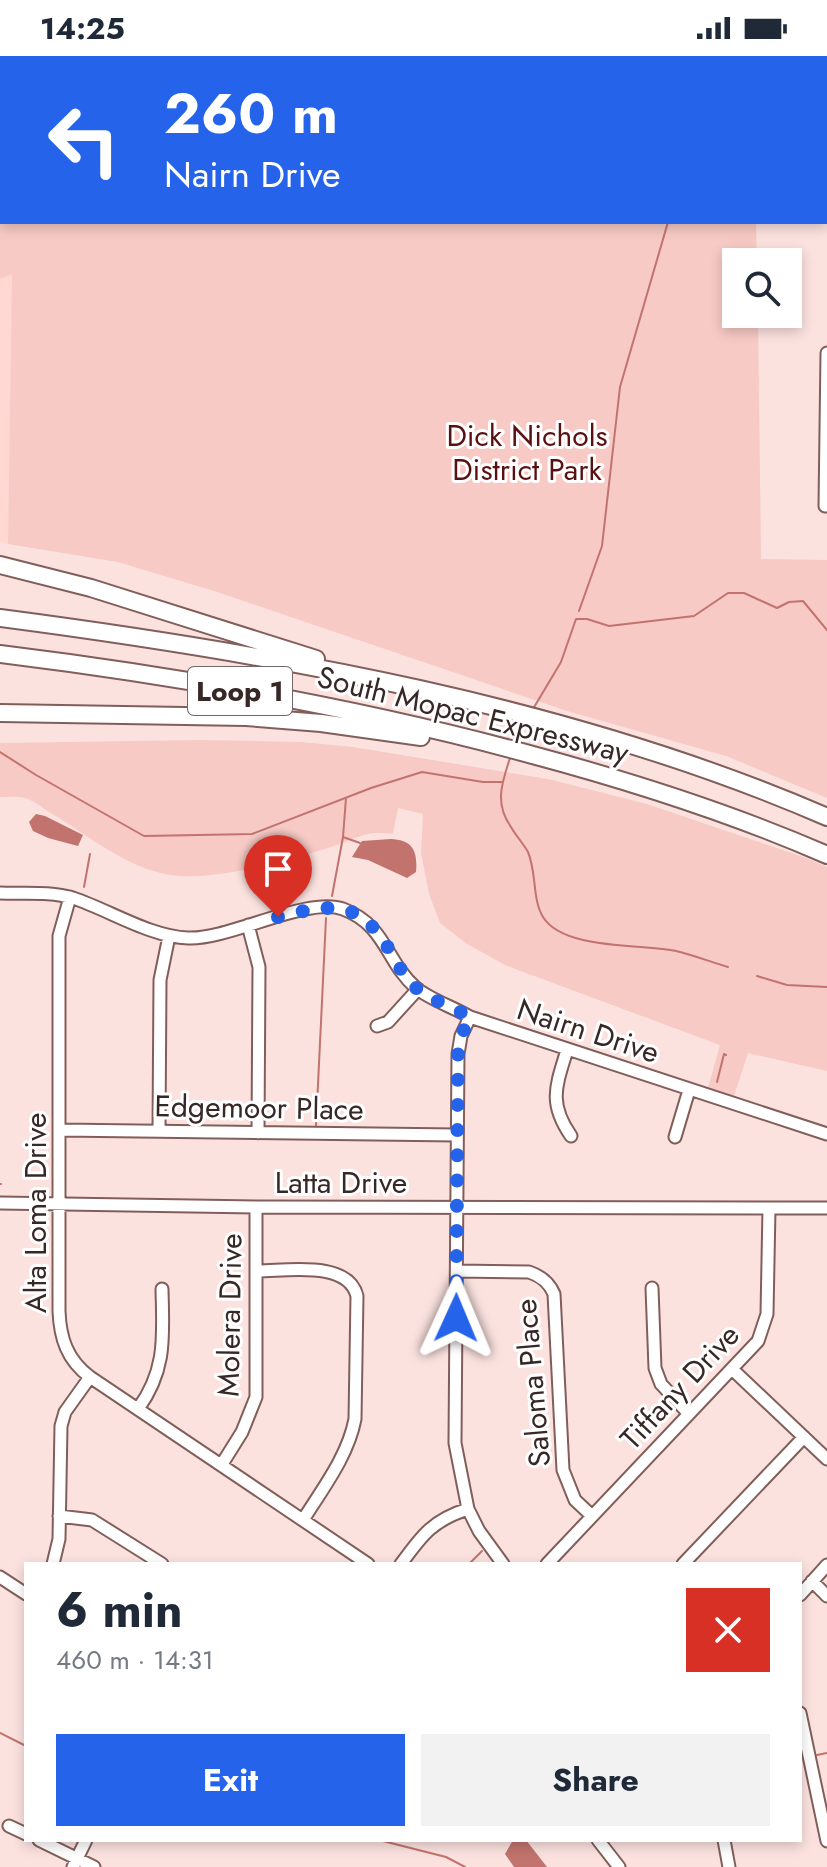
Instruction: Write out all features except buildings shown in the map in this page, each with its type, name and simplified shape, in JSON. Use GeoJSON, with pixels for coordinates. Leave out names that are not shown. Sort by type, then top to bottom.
{"type":"FeatureCollection","features":[{"type":"Feature","properties":{"kind":"highway"},"geometry":{"type":"LineString","coordinates":[[0,565],[91,588],[340,667],[358,676]]}},
{"type":"Feature","properties":{"kind":"highway","name":"South Mopac Expressway"},"geometry":{"type":"LineString","coordinates":[[0,618],[153,639],[358,676],[487,707],[684,763],[827,817]]}},
{"type":"Feature","properties":{"kind":"highway","name":"South Mopac Expressway"},"geometry":{"type":"LineString","coordinates":[[0,654],[133,672],[306,702],[541,757],[672,796],[827,855]]}},
{"type":"Feature","properties":{"kind":"highway"},"geometry":{"type":"LineString","coordinates":[[0,713],[246,717],[334,724],[481,743]]}},
{"type":"Feature","properties":{"kind":"street"},"geometry":{"type":"LineString","coordinates":[[826,506],[827,353]]}},
{"type":"Feature","properties":{"kind":"street","name":"Nairn Drive"},"geometry":{"type":"LineString","coordinates":[[0,893],[50,893],[70,897],[169,936],[199,937],[317,907],[340,908],[361,917],[376,930],[418,989],[470,1017],[827,1134]]}},
{"type":"Feature","properties":{"kind":"street","name":"Alta Loma Drive"},"geometry":{"type":"LineString","coordinates":[[70,897],[59,936],[60,1326],[72,1359],[90,1377],[365,1562]]}},
{"type":"Feature","properties":{"kind":"street"},"geometry":{"type":"LineString","coordinates":[[248,925],[259,967],[258,1133]]}},
{"type":"Feature","properties":{"kind":"street"},"geometry":{"type":"LineString","coordinates":[[159,1131],[160,980],[169,936]]}},
{"type":"Feature","properties":{"kind":"street"},"geometry":{"type":"LineString","coordinates":[[377,1026],[388,1022],[418,989]]}},
{"type":"Feature","properties":{"kind":"street"},"geometry":{"type":"LineString","coordinates":[[470,1017],[461,1036],[458,1054],[455,1443],[468,1509],[479,1531],[502,1562]]}},
{"type":"Feature","properties":{"kind":"street"},"geometry":{"type":"LineString","coordinates":[[567,1050],[555,1094],[558,1118],[571,1136]]}},
{"type":"Feature","properties":{"kind":"street"},"geometry":{"type":"LineString","coordinates":[[675,1137],[689,1090]]}},
{"type":"Feature","properties":{"kind":"street","name":"Edgemoor Place"},"geometry":{"type":"LineString","coordinates":[[61,1130],[456,1135]]}},
{"type":"Feature","properties":{"kind":"street","name":"Latta Drive"},"geometry":{"type":"LineString","coordinates":[[0,1203],[256,1207],[827,1208]]}},
{"type":"Feature","properties":{"kind":"street","name":"Molera Drive"},"geometry":{"type":"LineString","coordinates":[[222,1464],[242,1432],[256,1397],[256,1207]]}},
{"type":"Feature","properties":{"kind":"street","name":"Tiffany Drive"},"geometry":{"type":"LineString","coordinates":[[549,1562],[758,1341],[767,1314],[769,1208]]}},
{"type":"Feature","properties":{"kind":"street"},"geometry":{"type":"LineString","coordinates":[[258,1271],[337,1273],[351,1282],[357,1296],[353,1433],[303,1520]]}},
{"type":"Feature","properties":{"kind":"street","name":"Saloma Place"},"geometry":{"type":"LineString","coordinates":[[457,1271],[529,1272],[537,1274],[551,1286],[554,1294],[563,1470],[575,1500],[592,1516]]}},
{"type":"Feature","properties":{"kind":"street"},"geometry":{"type":"LineString","coordinates":[[652,1288],[655,1368],[661,1384],[689,1414]]}},
{"type":"Feature","properties":{"kind":"street"},"geometry":{"type":"LineString","coordinates":[[138,1409],[154,1386],[160,1366],[162,1289]]}},
{"type":"Feature","properties":{"kind":"street"},"geometry":{"type":"LineString","coordinates":[[732,1369],[827,1459]]}},
{"type":"Feature","properties":{"kind":"street"},"geometry":{"type":"LineString","coordinates":[[53,1562],[59,1539],[61,1426],[65,1412],[90,1377]]}},
{"type":"Feature","properties":{"kind":"street"},"geometry":{"type":"LineString","coordinates":[[685,1562],[804,1437]]}},
{"type":"Feature","properties":{"kind":"street"},"geometry":{"type":"LineString","coordinates":[[403,1562],[432,1526],[468,1509]]}},
{"type":"Feature","properties":{"kind":"street"},"geometry":{"type":"LineString","coordinates":[[59,1516],[92,1520],[159,1562]]}},
{"type":"Feature","properties":{"kind":"street"},"geometry":{"type":"LineString","coordinates":[[802,1593],[827,1565]]}},
{"type":"Feature","properties":{"kind":"street"},"geometry":{"type":"LineString","coordinates":[[0,1577],[24,1593]]}},
{"type":"Feature","properties":{"kind":"street"},"geometry":{"type":"LineString","coordinates":[[812,1581],[827,1596]]}},
{"type":"Feature","properties":{"kind":"street"},"geometry":{"type":"LineString","coordinates":[[802,1722],[827,1841]]}},
{"type":"Feature","properties":{"kind":"street"},"geometry":{"type":"LineString","coordinates":[[9,1826],[24,1833]]}},
{"type":"Feature","properties":{"kind":"street"},"geometry":{"type":"LineString","coordinates":[[42,1842],[75,1863],[94,1867]]}},
{"type":"Feature","properties":{"kind":"street"},"geometry":{"type":"LineString","coordinates":[[75,1863],[85,1842]]}},
{"type":"Feature","properties":{"kind":"street"},"geometry":{"type":"LineString","coordinates":[[600,1842],[619,1867]]}},
{"type":"Feature","properties":{"kind":"street"},"geometry":{"type":"LineString","coordinates":[[724,1842],[729,1867]]}},
{"type":"Feature","properties":{"kind":"shaded area"},"geometry":{"type":"Polygon","coordinates":[[[12,273],[8,544],[0,543],[0,279],[12,273]]]}},
{"type":"Feature","properties":{"kind":"shaded area"},"geometry":{"type":"Polygon","coordinates":[[[36,814],[83,835],[78,846],[33,831],[29,822],[36,814]]]}},
{"type":"Feature","properties":{"kind":"shaded area"},"geometry":{"type":"Polygon","coordinates":[[[362,841],[404,841],[415,852],[416,872],[407,878],[368,860],[352,857],[362,841]]]}},
{"type":"Feature","properties":{"kind":"shaded area"},"geometry":{"type":"Polygon","coordinates":[[[512,1842],[528,1842],[547,1867],[514,1867],[505,1854],[512,1842]]]}},
{"type":"Feature","properties":{"kind":"green space","name":"Dick Nichols District Park"},"geometry":{"type":"Polygon","coordinates":[[[0,224],[756,224],[757,248],[722,248],[722,328],[758,328],[761,559],[827,560],[827,798],[726,756],[567,711],[214,591],[118,562],[8,544],[12,274],[0,279],[0,224]]]}},
{"type":"Feature","properties":{"kind":"green space"},"geometry":{"type":"Polygon","coordinates":[[[301,742],[353,747],[548,779],[647,804],[827,867],[827,1071],[748,1053],[734,1096],[708,1088],[720,1045],[507,966],[467,944],[440,923],[429,894],[421,853],[423,814],[398,808],[393,834],[366,835],[271,864],[228,873],[188,876],[138,866],[32,801],[0,797],[0,743],[301,742]]]}},
{"type":"Feature","properties":{"kind":"waterway"},"geometry":{"type":"LineString","coordinates":[[579,611],[602,546],[620,387],[667,224]]}},
{"type":"Feature","properties":{"kind":"waterway"},"geometry":{"type":"LineString","coordinates":[[533,709],[561,662],[576,619],[609,626],[694,616],[728,593],[744,593],[777,608],[789,602],[803,601],[827,630]]}},
{"type":"Feature","properties":{"kind":"waterway"},"geometry":{"type":"LineString","coordinates":[[514,744],[525,721]]}},
{"type":"Feature","properties":{"kind":"waterway"},"geometry":{"type":"LineString","coordinates":[[0,752],[144,836],[252,834],[371,788],[422,772],[483,782],[503,782]]}},
{"type":"Feature","properties":{"kind":"waterway"},"geometry":{"type":"LineString","coordinates":[[510,758],[502,784],[503,810],[528,852],[540,910],[553,928],[585,940],[676,951],[728,967]]}},
{"type":"Feature","properties":{"kind":"waterway"},"geometry":{"type":"LineString","coordinates":[[332,896],[343,837],[346,798]]}},
{"type":"Feature","properties":{"kind":"waterway"},"geometry":{"type":"LineString","coordinates":[[343,837],[360,843]]}},
{"type":"Feature","properties":{"kind":"waterway"},"geometry":{"type":"LineString","coordinates":[[84,887],[90,854]]}},
{"type":"Feature","properties":{"kind":"waterway"},"geometry":{"type":"LineString","coordinates":[[316,1126],[326,918]]}},
{"type":"Feature","properties":{"kind":"waterway"},"geometry":{"type":"LineString","coordinates":[[757,976],[787,985],[827,987]]}},
{"type":"Feature","properties":{"kind":"waterway"},"geometry":{"type":"LineString","coordinates":[[717,1082],[726,1055]]}},
{"type":"Feature","properties":{"kind":"waterway"},"geometry":{"type":"LineString","coordinates":[[471,1562],[482,1551]]}},
{"type":"Feature","properties":{"kind":"waterway"},"geometry":{"type":"LineString","coordinates":[[0,1733],[24,1745]]}},
{"type":"Feature","properties":{"kind":"waterway"},"geometry":{"type":"LineString","coordinates":[[817,1755],[827,1753]]}},
{"type":"Feature","properties":{"kind":"waterway"},"geometry":{"type":"LineString","coordinates":[[387,1842],[446,1857],[465,1867]]}},
{"type":"Feature","properties":{"kind":"route"},"geometry":{"type":"LineString","coordinates":[[278,917],[329,906],[361,917],[376,930],[418,989],[470,1017],[461,1036],[458,1054],[456,1318]]}}]}
